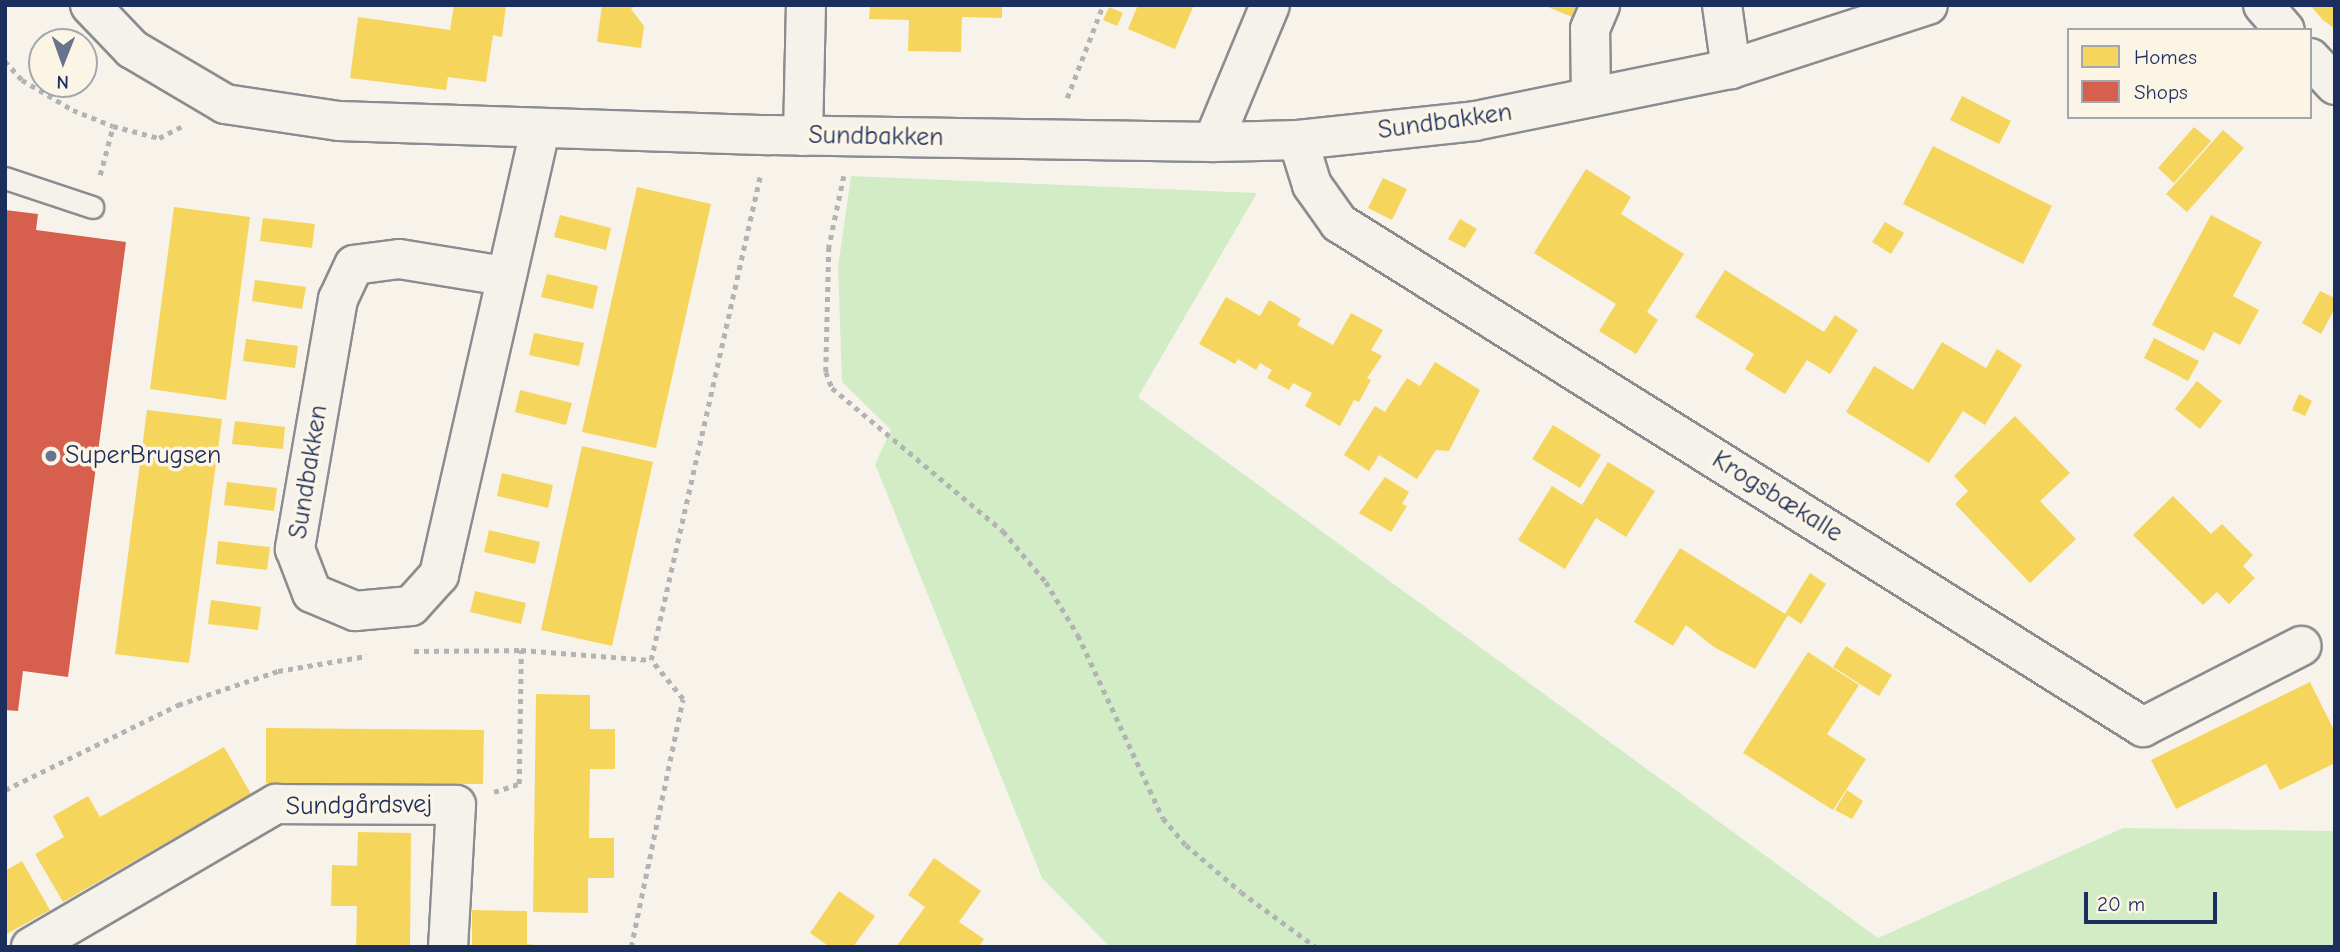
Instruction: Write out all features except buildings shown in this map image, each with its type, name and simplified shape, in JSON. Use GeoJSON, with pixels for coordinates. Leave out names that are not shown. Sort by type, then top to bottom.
{"type":"FeatureCollection","features":[{"type":"Feature","properties":{"kind":"street","name":"Sundbakken"},"geometry":{"type":"LineString","coordinates":[[90,5],[132,49],[225,104],[339,121],[852,137],[1213,142],[1298,140],[1475,121],[1731,69],[1860,15],[1928,5]]}},
{"type":"Feature","properties":{"kind":"street"},"geometry":{"type":"LineString","coordinates":[[786,135],[806,5]]}},
{"type":"Feature","properties":{"kind":"street"},"geometry":{"type":"LineString","coordinates":[[1213,142],[1270,5]]}},
{"type":"Feature","properties":{"kind":"street"},"geometry":{"type":"LineString","coordinates":[[1591,97],[1590,29],[1600,5]]}},
{"type":"Feature","properties":{"kind":"street"},"geometry":{"type":"LineString","coordinates":[[1722,5],[1731,69]]}},
{"type":"Feature","properties":{"kind":"street"},"geometry":{"type":"LineString","coordinates":[[2263,5],[2283,28]]}},
{"type":"Feature","properties":{"kind":"street"},"geometry":{"type":"LineString","coordinates":[[2312,60],[2335,85]]}},
{"type":"Feature","properties":{"kind":"street","name":"Sundbakken"},"geometry":{"type":"LineString","coordinates":[[504,276],[399,259],[354,265],[338,299],[295,549],[312,593],[355,611],[411,606],[439,575],[504,276],[540,129]]}},
{"type":"Feature","properties":{"kind":"street","name":"Krogsbækalle"},"geometry":{"type":"LineString","coordinates":[[1298,140],[1312,184],[1339,223],[2143,727],[2301,646]]}},
{"type":"Feature","properties":{"kind":"street","name":"Sundgårdsvej"},"geometry":{"type":"LineString","coordinates":[[31,947],[276,804],[456,805],[449,947]]}},
{"type":"Feature","properties":{"kind":"lane"},"geometry":{"type":"LineString","coordinates":[[5,178],[92,207]]}},
{"type":"Feature","properties":{"kind":"path"},"geometry":{"type":"LineString","coordinates":[[1074,140],[1066,92],[1103,5]]}},
{"type":"Feature","properties":{"kind":"path"},"geometry":{"type":"LineString","coordinates":[[5,61],[22,80],[73,110],[113,126],[159,138],[225,104]]}},
{"type":"Feature","properties":{"kind":"path"},"geometry":{"type":"LineString","coordinates":[[92,207],[113,126]]}},
{"type":"Feature","properties":{"kind":"path"},"geometry":{"type":"LineString","coordinates":[[651,660],[786,135]]}},
{"type":"Feature","properties":{"kind":"path"},"geometry":{"type":"LineString","coordinates":[[852,137],[829,247],[826,372],[831,388],[1003,531],[1046,582],[1078,635],[1163,818],[1186,845],[1241,892],[1316,947]]}},
{"type":"Feature","properties":{"kind":"path"},"geometry":{"type":"LineString","coordinates":[[456,805],[519,783],[521,650]]}},
{"type":"Feature","properties":{"kind":"path"},"geometry":{"type":"LineString","coordinates":[[404,651],[521,650],[651,660],[683,699],[631,947]]}},
{"type":"Feature","properties":{"kind":"path"},"geometry":{"type":"LineString","coordinates":[[5,790],[178,705],[278,671],[379,653]]}},
{"type":"Feature","properties":{"kind":"green space"},"geometry":{"type":"Polygon","coordinates":[[[851,176],[1257,193],[1138,397],[1878,938],[2123,828],[2335,831],[2335,947],[1110,947],[1042,878],[875,464],[891,430],[842,382],[838,267],[851,176]]]}},
{"type":"Feature","properties":{"kind":"place","name":"SuperBrugsen"},"geometry":{"type":"Point","coordinates":[51,456]}}]}
